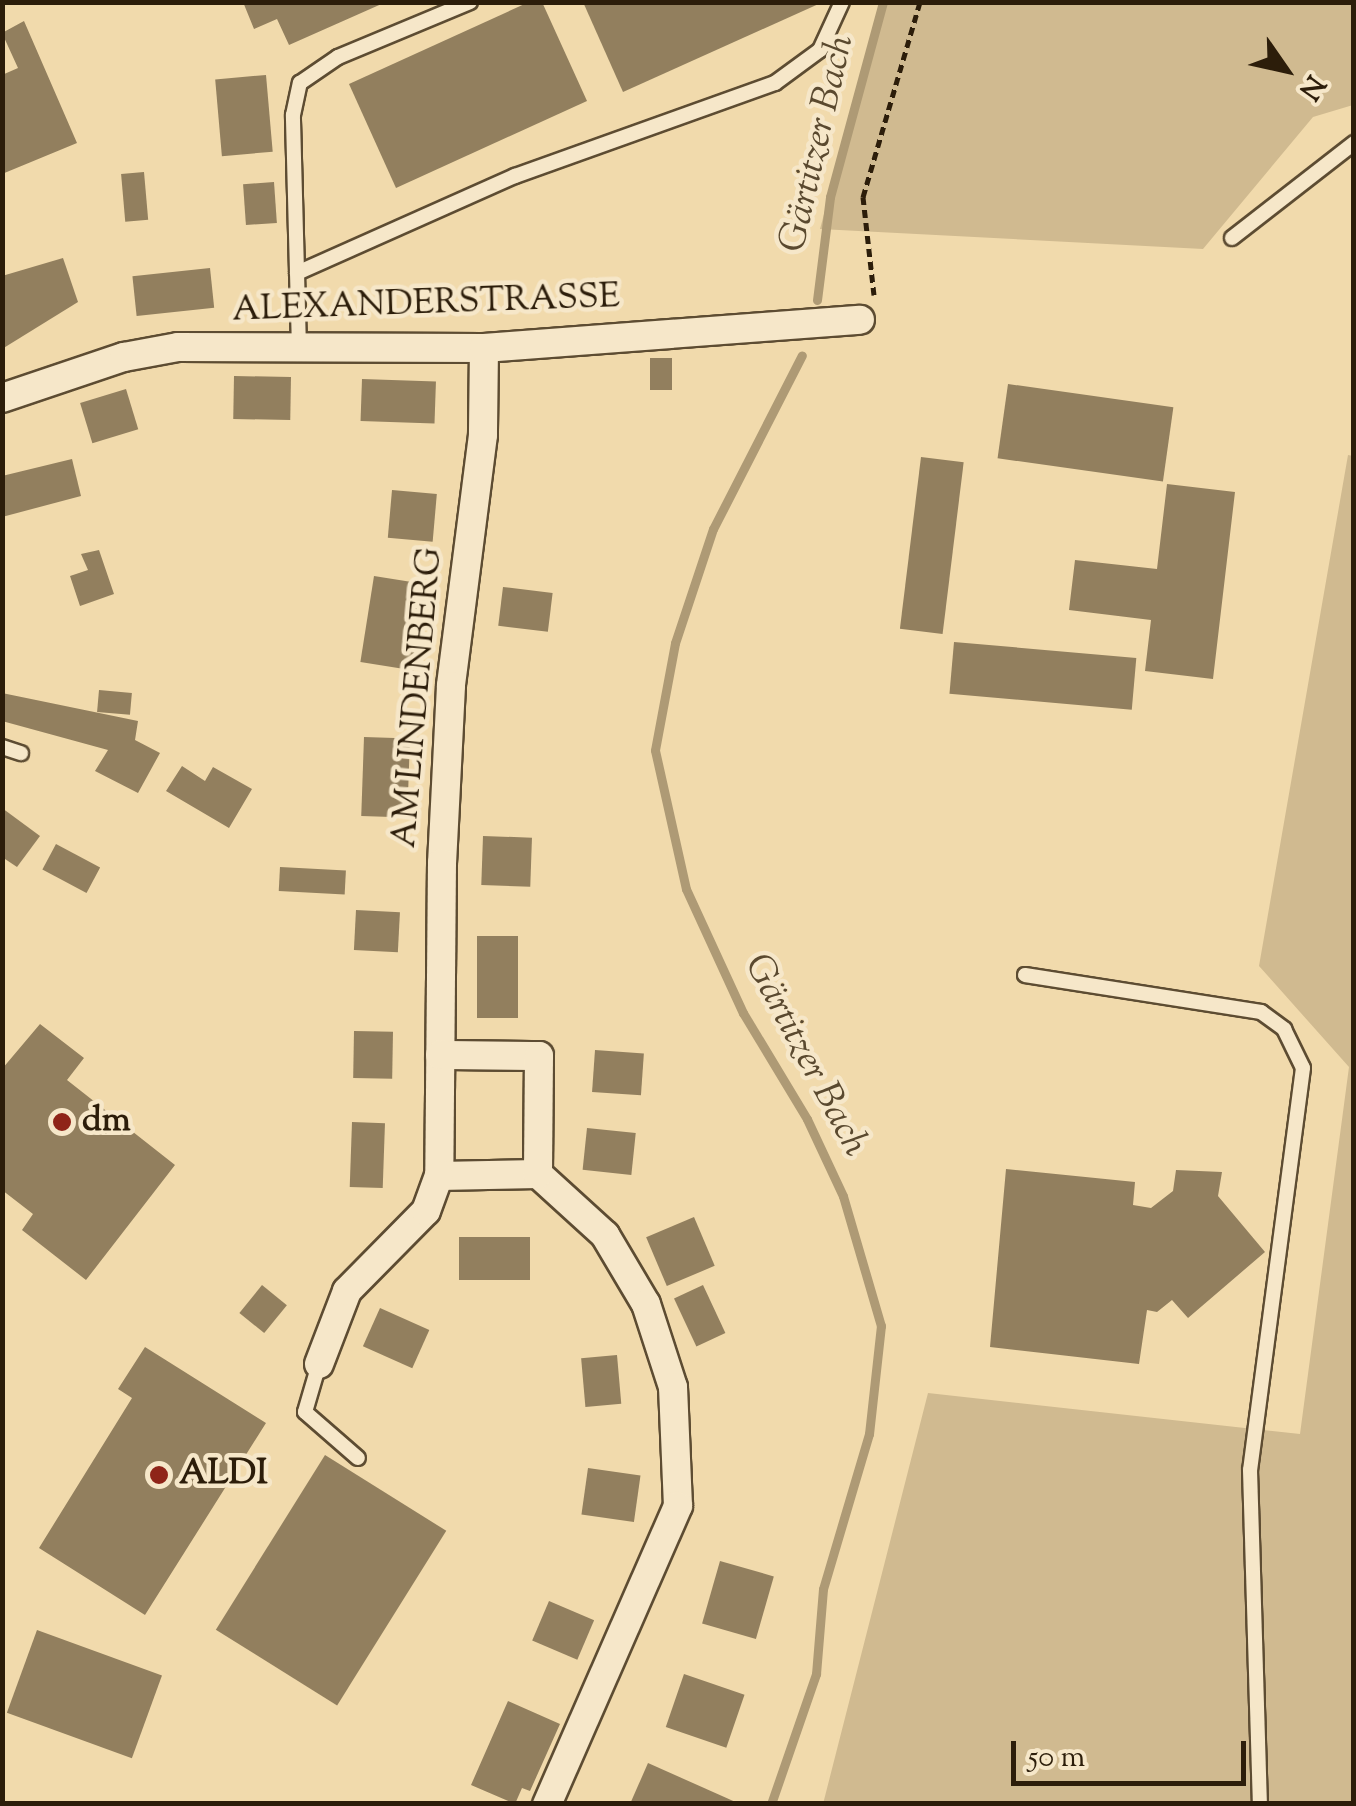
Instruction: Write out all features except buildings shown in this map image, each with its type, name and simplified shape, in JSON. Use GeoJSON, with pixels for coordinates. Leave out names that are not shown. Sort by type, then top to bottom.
{"type":"FeatureCollection","features":[{"type":"Feature","properties":{"kind":"street","name":"ALEXANDERSTRASSE"},"geometry":{"type":"LineString","coordinates":[[2,398],[124,358],[178,348],[484,348],[860,320]]}},
{"type":"Feature","properties":{"kind":"street","name":"AM LINDENBERG"},"geometry":{"type":"LineString","coordinates":[[439,1176],[450,706],[483,436],[484,348]]}},
{"type":"Feature","properties":{"kind":"street"},"geometry":{"type":"LineString","coordinates":[[440,1055],[539,1056],[538,1174]]}},
{"type":"Feature","properties":{"kind":"street"},"geometry":{"type":"LineString","coordinates":[[319,1364],[347,1291],[426,1211],[439,1176],[538,1174],[605,1235],[646,1304],[673,1386],[678,1506],[547,1804]]}},
{"type":"Feature","properties":{"kind":"lane"},"geometry":{"type":"LineString","coordinates":[[299,350],[292,115],[300,83],[338,57],[470,2]]}},
{"type":"Feature","properties":{"kind":"lane"},"geometry":{"type":"LineString","coordinates":[[297,272],[515,176],[775,83],[820,50],[842,2]]}},
{"type":"Feature","properties":{"kind":"lane"},"geometry":{"type":"LineString","coordinates":[[1232,238],[1354,143]]}},
{"type":"Feature","properties":{"kind":"lane"},"geometry":{"type":"LineString","coordinates":[[2,747],[21,753]]}},
{"type":"Feature","properties":{"kind":"lane"},"geometry":{"type":"LineString","coordinates":[[1025,975],[1260,1012],[1284,1029],[1302,1068],[1304,1093],[1250,1470],[1260,1804]]}},
{"type":"Feature","properties":{"kind":"lane"},"geometry":{"type":"LineString","coordinates":[[319,1364],[305,1412],[358,1458]]}},
{"type":"Feature","properties":{"kind":"path"},"geometry":{"type":"LineString","coordinates":[[860,320],[874,296],[864,197],[870,158],[920,2]]}},
{"type":"Feature","properties":{"kind":"shaded area"},"geometry":{"type":"Polygon","coordinates":[[[881,2],[1353,3],[1353,105],[1313,117],[1203,249],[820,229],[881,2]]]}},
{"type":"Feature","properties":{"kind":"shaded area"},"geometry":{"type":"Polygon","coordinates":[[[1348,455],[1353,456],[1353,1803],[823,1804],[928,1393],[1300,1434],[1349,1067],[1259,966],[1348,455]]]}},
{"type":"Feature","properties":{"kind":"waterway","name":"Gärtitzer Bach"},"geometry":{"type":"LineString","coordinates":[[817,300],[830,197],[883,2]]}},
{"type":"Feature","properties":{"kind":"waterway","name":"Gärtitzer Bach"},"geometry":{"type":"LineString","coordinates":[[771,1804],[816,1674],[823,1589],[869,1434],[881,1326],[843,1196],[807,1119],[743,1013],[686,889],[655,750],[675,643],[713,529],[802,355]]}},
{"type":"Feature","properties":{"kind":"place","name":"dm"},"geometry":{"type":"Point","coordinates":[62,1122]}},
{"type":"Feature","properties":{"kind":"place","name":"ALDI"},"geometry":{"type":"Point","coordinates":[159,1475]}}]}
